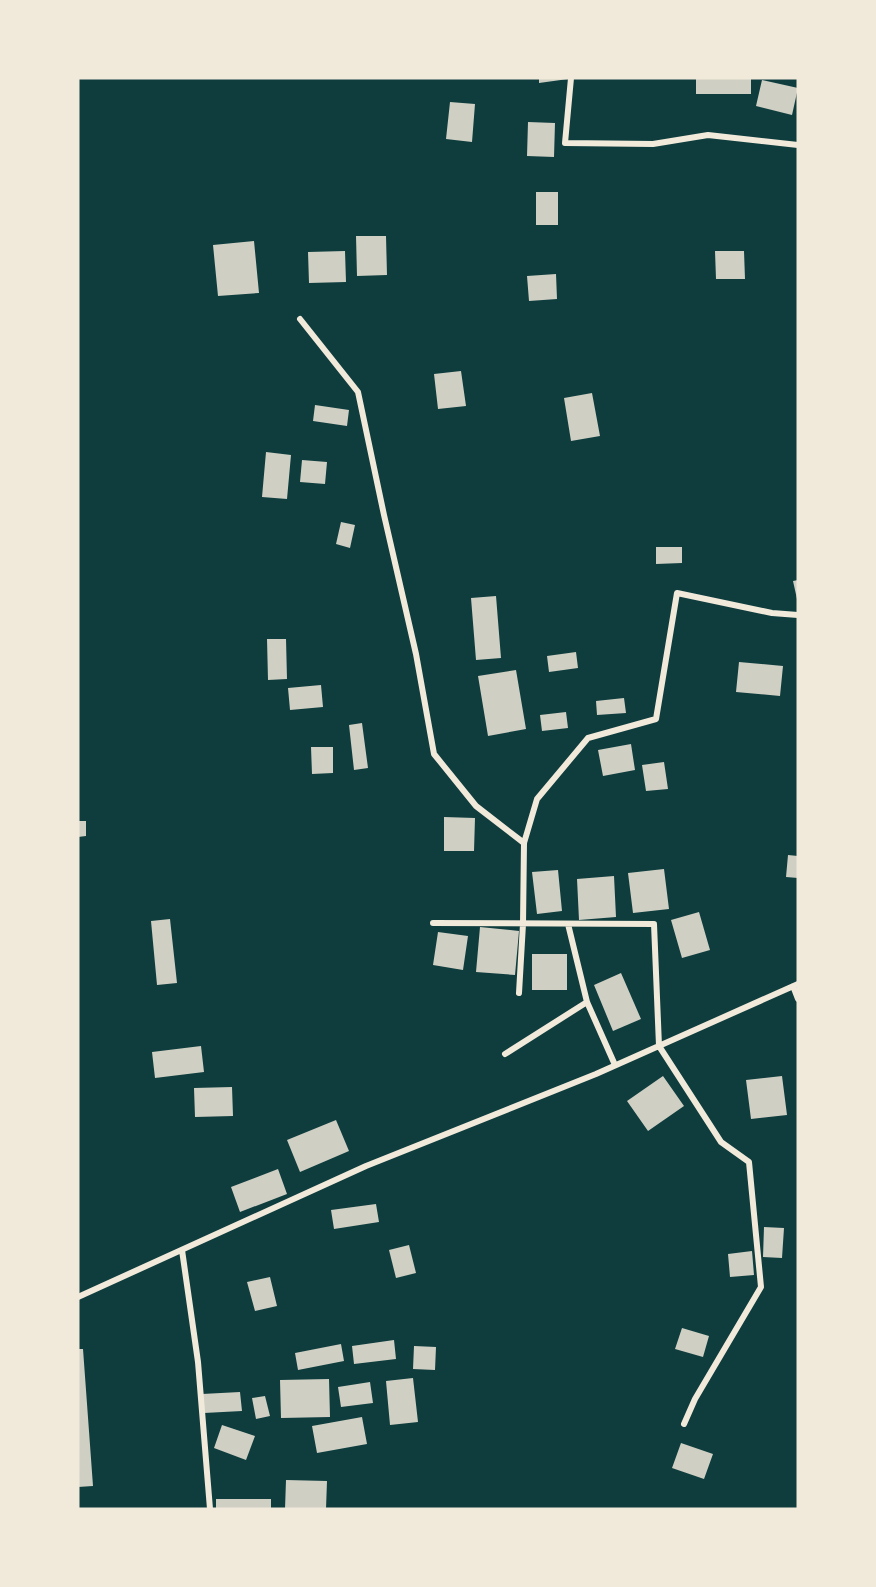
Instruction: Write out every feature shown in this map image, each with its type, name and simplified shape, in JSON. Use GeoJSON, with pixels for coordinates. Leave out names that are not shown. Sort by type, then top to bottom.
{"type":"FeatureCollection","features":[{"type":"Feature","properties":{"kind":"street"},"geometry":{"type":"LineString","coordinates":[[571,78],[565,142],[653,144],[708,135],[798,145]]}},
{"type":"Feature","properties":{"kind":"street"},"geometry":{"type":"LineString","coordinates":[[300,319],[358,392],[416,654],[434,754],[476,806],[524,843]]}},
{"type":"Feature","properties":{"kind":"street"},"geometry":{"type":"LineString","coordinates":[[519,993],[524,843],[537,799],[588,738],[656,719],[677,594],[772,614],[798,615]]}},
{"type":"Feature","properties":{"kind":"street"},"geometry":{"type":"LineString","coordinates":[[433,923],[654,924],[658,1046],[721,1142],[749,1162],[761,1287],[695,1399],[684,1424]]}},
{"type":"Feature","properties":{"kind":"street"},"geometry":{"type":"LineString","coordinates":[[568,924],[587,1002],[615,1065]]}},
{"type":"Feature","properties":{"kind":"street"},"geometry":{"type":"LineString","coordinates":[[78,1297],[366,1166],[596,1074],[795,985],[798,999]]}},
{"type":"Feature","properties":{"kind":"street"},"geometry":{"type":"LineString","coordinates":[[505,1054],[587,1002]]}},
{"type":"Feature","properties":{"kind":"street"},"geometry":{"type":"LineString","coordinates":[[182,1250],[198,1362],[210,1509]]}},
{"type":"Feature","properties":{"kind":"building"},"geometry":{"type":"Polygon","coordinates":[[[539,78],[568,78],[568,79],[539,83],[539,78]]]}},
{"type":"Feature","properties":{"kind":"building"},"geometry":{"type":"Polygon","coordinates":[[[696,78],[751,78],[751,94],[696,94],[696,78]]]}},
{"type":"Feature","properties":{"kind":"building"},"geometry":{"type":"Polygon","coordinates":[[[762,80],[798,88],[792,115],[756,106],[762,80]]]}},
{"type":"Feature","properties":{"kind":"building"},"geometry":{"type":"Polygon","coordinates":[[[450,102],[475,104],[472,142],[446,139],[450,102]]]}},
{"type":"Feature","properties":{"kind":"building"},"geometry":{"type":"Polygon","coordinates":[[[528,122],[555,123],[554,157],[527,156],[528,122]]]}},
{"type":"Feature","properties":{"kind":"building"},"geometry":{"type":"Polygon","coordinates":[[[536,192],[558,192],[558,225],[536,225],[536,192]]]}},
{"type":"Feature","properties":{"kind":"building"},"geometry":{"type":"Polygon","coordinates":[[[356,236],[386,236],[387,275],[357,276],[356,236]]]}},
{"type":"Feature","properties":{"kind":"building"},"geometry":{"type":"Polygon","coordinates":[[[254,241],[259,293],[218,296],[213,245],[254,241]]]}},
{"type":"Feature","properties":{"kind":"building"},"geometry":{"type":"Polygon","coordinates":[[[345,251],[346,282],[309,283],[308,252],[345,251]]]}},
{"type":"Feature","properties":{"kind":"building"},"geometry":{"type":"Polygon","coordinates":[[[715,251],[744,251],[745,279],[716,279],[715,251]]]}},
{"type":"Feature","properties":{"kind":"building"},"geometry":{"type":"Polygon","coordinates":[[[556,274],[557,299],[529,301],[527,276],[556,274]]]}},
{"type":"Feature","properties":{"kind":"building"},"geometry":{"type":"Polygon","coordinates":[[[461,371],[466,406],[438,409],[434,374],[461,371]]]}},
{"type":"Feature","properties":{"kind":"building"},"geometry":{"type":"Polygon","coordinates":[[[592,393],[600,436],[571,441],[564,398],[592,393]]]}},
{"type":"Feature","properties":{"kind":"building"},"geometry":{"type":"Polygon","coordinates":[[[315,405],[349,410],[347,426],[313,421],[315,405]]]}},
{"type":"Feature","properties":{"kind":"building"},"geometry":{"type":"Polygon","coordinates":[[[266,452],[291,455],[287,499],[262,497],[266,452]]]}},
{"type":"Feature","properties":{"kind":"building"},"geometry":{"type":"Polygon","coordinates":[[[302,460],[327,462],[325,484],[300,482],[302,460]]]}},
{"type":"Feature","properties":{"kind":"building"},"geometry":{"type":"Polygon","coordinates":[[[341,522],[355,525],[350,548],[336,544],[341,522]]]}},
{"type":"Feature","properties":{"kind":"building"},"geometry":{"type":"Polygon","coordinates":[[[656,547],[682,547],[682,563],[656,564],[656,547]]]}},
{"type":"Feature","properties":{"kind":"building"},"geometry":{"type":"Polygon","coordinates":[[[798,580],[798,599],[797,599],[793,581],[798,580]]]}},
{"type":"Feature","properties":{"kind":"building"},"geometry":{"type":"Polygon","coordinates":[[[496,596],[501,658],[476,660],[471,598],[496,596]]]}},
{"type":"Feature","properties":{"kind":"building"},"geometry":{"type":"Polygon","coordinates":[[[267,639],[286,639],[287,679],[268,680],[267,639]]]}},
{"type":"Feature","properties":{"kind":"building"},"geometry":{"type":"Polygon","coordinates":[[[576,652],[578,668],[549,672],[547,656],[576,652]]]}},
{"type":"Feature","properties":{"kind":"building"},"geometry":{"type":"Polygon","coordinates":[[[739,662],[783,666],[780,696],[736,692],[739,662]]]}},
{"type":"Feature","properties":{"kind":"building"},"geometry":{"type":"Polygon","coordinates":[[[516,670],[526,729],[488,736],[478,676],[516,670]]]}},
{"type":"Feature","properties":{"kind":"building"},"geometry":{"type":"Polygon","coordinates":[[[321,685],[323,707],[290,710],[288,688],[321,685]]]}},
{"type":"Feature","properties":{"kind":"building"},"geometry":{"type":"Polygon","coordinates":[[[624,698],[626,713],[597,715],[596,701],[624,698]]]}},
{"type":"Feature","properties":{"kind":"building"},"geometry":{"type":"Polygon","coordinates":[[[566,712],[568,728],[542,731],[540,715],[566,712]]]}},
{"type":"Feature","properties":{"kind":"building"},"geometry":{"type":"Polygon","coordinates":[[[362,723],[368,768],[354,770],[349,725],[362,723]]]}},
{"type":"Feature","properties":{"kind":"building"},"geometry":{"type":"Polygon","coordinates":[[[631,744],[635,770],[603,776],[598,750],[631,744]]]}},
{"type":"Feature","properties":{"kind":"building"},"geometry":{"type":"Polygon","coordinates":[[[311,747],[333,747],[333,773],[312,774],[311,747]]]}},
{"type":"Feature","properties":{"kind":"building"},"geometry":{"type":"Polygon","coordinates":[[[664,762],[668,789],[646,791],[642,765],[664,762]]]}},
{"type":"Feature","properties":{"kind":"building"},"geometry":{"type":"Polygon","coordinates":[[[444,817],[475,818],[474,851],[444,851],[444,817]]]}},
{"type":"Feature","properties":{"kind":"building"},"geometry":{"type":"Polygon","coordinates":[[[78,821],[86,821],[86,836],[78,837],[78,821]]]}},
{"type":"Feature","properties":{"kind":"building"},"geometry":{"type":"Polygon","coordinates":[[[788,855],[798,856],[798,878],[786,877],[788,855]]]}},
{"type":"Feature","properties":{"kind":"building"},"geometry":{"type":"Polygon","coordinates":[[[664,869],[669,909],[633,913],[628,873],[664,869]]]}},
{"type":"Feature","properties":{"kind":"building"},"geometry":{"type":"Polygon","coordinates":[[[558,870],[562,911],[537,914],[532,872],[558,870]]]}},
{"type":"Feature","properties":{"kind":"building"},"geometry":{"type":"Polygon","coordinates":[[[614,876],[616,917],[579,920],[577,879],[614,876]]]}},
{"type":"Feature","properties":{"kind":"building"},"geometry":{"type":"Polygon","coordinates":[[[699,912],[710,950],[682,958],[671,920],[699,912]]]}},
{"type":"Feature","properties":{"kind":"building"},"geometry":{"type":"Polygon","coordinates":[[[170,919],[177,983],[157,985],[151,921],[170,919]]]}},
{"type":"Feature","properties":{"kind":"building"},"geometry":{"type":"Polygon","coordinates":[[[480,927],[519,931],[515,975],[476,972],[480,927]]]}},
{"type":"Feature","properties":{"kind":"building"},"geometry":{"type":"Polygon","coordinates":[[[438,932],[468,936],[463,970],[433,965],[438,932]]]}},
{"type":"Feature","properties":{"kind":"building"},"geometry":{"type":"Polygon","coordinates":[[[532,954],[567,954],[567,990],[532,990],[532,954]]]}},
{"type":"Feature","properties":{"kind":"building"},"geometry":{"type":"Polygon","coordinates":[[[621,973],[641,1019],[613,1031],[594,985],[621,973]]]}},
{"type":"Feature","properties":{"kind":"building"},"geometry":{"type":"Polygon","coordinates":[[[201,1046],[204,1072],[155,1078],[152,1052],[201,1046]]]}},
{"type":"Feature","properties":{"kind":"building"},"geometry":{"type":"Polygon","coordinates":[[[663,1076],[684,1106],[648,1131],[627,1101],[663,1076]]]}},
{"type":"Feature","properties":{"kind":"building"},"geometry":{"type":"Polygon","coordinates":[[[782,1076],[787,1115],[751,1119],[746,1080],[782,1076]]]}},
{"type":"Feature","properties":{"kind":"building"},"geometry":{"type":"Polygon","coordinates":[[[232,1087],[233,1116],[195,1117],[194,1088],[232,1087]]]}},
{"type":"Feature","properties":{"kind":"building"},"geometry":{"type":"Polygon","coordinates":[[[336,1120],[349,1151],[300,1172],[287,1140],[336,1120]]]}},
{"type":"Feature","properties":{"kind":"building"},"geometry":{"type":"Polygon","coordinates":[[[278,1169],[287,1194],[240,1212],[231,1187],[278,1169]]]}},
{"type":"Feature","properties":{"kind":"building"},"geometry":{"type":"Polygon","coordinates":[[[376,1204],[379,1222],[334,1229],[331,1210],[376,1204]]]}},
{"type":"Feature","properties":{"kind":"building"},"geometry":{"type":"Polygon","coordinates":[[[764,1227],[784,1228],[782,1258],[763,1257],[764,1227]]]}},
{"type":"Feature","properties":{"kind":"building"},"geometry":{"type":"Polygon","coordinates":[[[409,1245],[416,1273],[396,1278],[389,1250],[409,1245]]]}},
{"type":"Feature","properties":{"kind":"building"},"geometry":{"type":"Polygon","coordinates":[[[752,1251],[754,1275],[730,1277],[728,1254],[752,1251]]]}},
{"type":"Feature","properties":{"kind":"building"},"geometry":{"type":"Polygon","coordinates":[[[270,1277],[277,1306],[255,1311],[247,1282],[270,1277]]]}},
{"type":"Feature","properties":{"kind":"building"},"geometry":{"type":"Polygon","coordinates":[[[682,1328],[709,1336],[703,1357],[675,1349],[682,1328]]]}},
{"type":"Feature","properties":{"kind":"building"},"geometry":{"type":"Polygon","coordinates":[[[394,1340],[396,1359],[354,1364],[352,1346],[394,1340]]]}},
{"type":"Feature","properties":{"kind":"building"},"geometry":{"type":"Polygon","coordinates":[[[341,1344],[344,1361],[298,1370],[295,1353],[341,1344]]]}},
{"type":"Feature","properties":{"kind":"building"},"geometry":{"type":"Polygon","coordinates":[[[414,1346],[436,1347],[435,1370],[413,1369],[414,1346]]]}},
{"type":"Feature","properties":{"kind":"building"},"geometry":{"type":"Polygon","coordinates":[[[78,1349],[83,1349],[93,1486],[78,1487],[78,1349]]]}},
{"type":"Feature","properties":{"kind":"building"},"geometry":{"type":"Polygon","coordinates":[[[413,1378],[418,1422],[390,1425],[386,1381],[413,1378]]]}},
{"type":"Feature","properties":{"kind":"building"},"geometry":{"type":"Polygon","coordinates":[[[329,1379],[330,1417],[281,1418],[280,1380],[329,1379]]]}},
{"type":"Feature","properties":{"kind":"building"},"geometry":{"type":"Polygon","coordinates":[[[370,1382],[373,1403],[341,1407],[338,1387],[370,1382]]]}},
{"type":"Feature","properties":{"kind":"building"},"geometry":{"type":"Polygon","coordinates":[[[240,1392],[242,1411],[204,1413],[202,1394],[240,1392]]]}},
{"type":"Feature","properties":{"kind":"building"},"geometry":{"type":"Polygon","coordinates":[[[265,1396],[270,1416],[256,1419],[252,1398],[265,1396]]]}},
{"type":"Feature","properties":{"kind":"building"},"geometry":{"type":"Polygon","coordinates":[[[362,1417],[367,1444],[317,1453],[312,1426],[362,1417]]]}},
{"type":"Feature","properties":{"kind":"building"},"geometry":{"type":"Polygon","coordinates":[[[222,1425],[255,1436],[246,1460],[214,1448],[222,1425]]]}},
{"type":"Feature","properties":{"kind":"building"},"geometry":{"type":"Polygon","coordinates":[[[681,1443],[713,1454],[704,1479],[672,1468],[681,1443]]]}},
{"type":"Feature","properties":{"kind":"building"},"geometry":{"type":"Polygon","coordinates":[[[286,1480],[327,1481],[326,1509],[285,1509],[286,1480]]]}},
{"type":"Feature","properties":{"kind":"building"},"geometry":{"type":"Polygon","coordinates":[[[216,1499],[271,1499],[271,1509],[216,1509],[216,1499]]]}}]}
